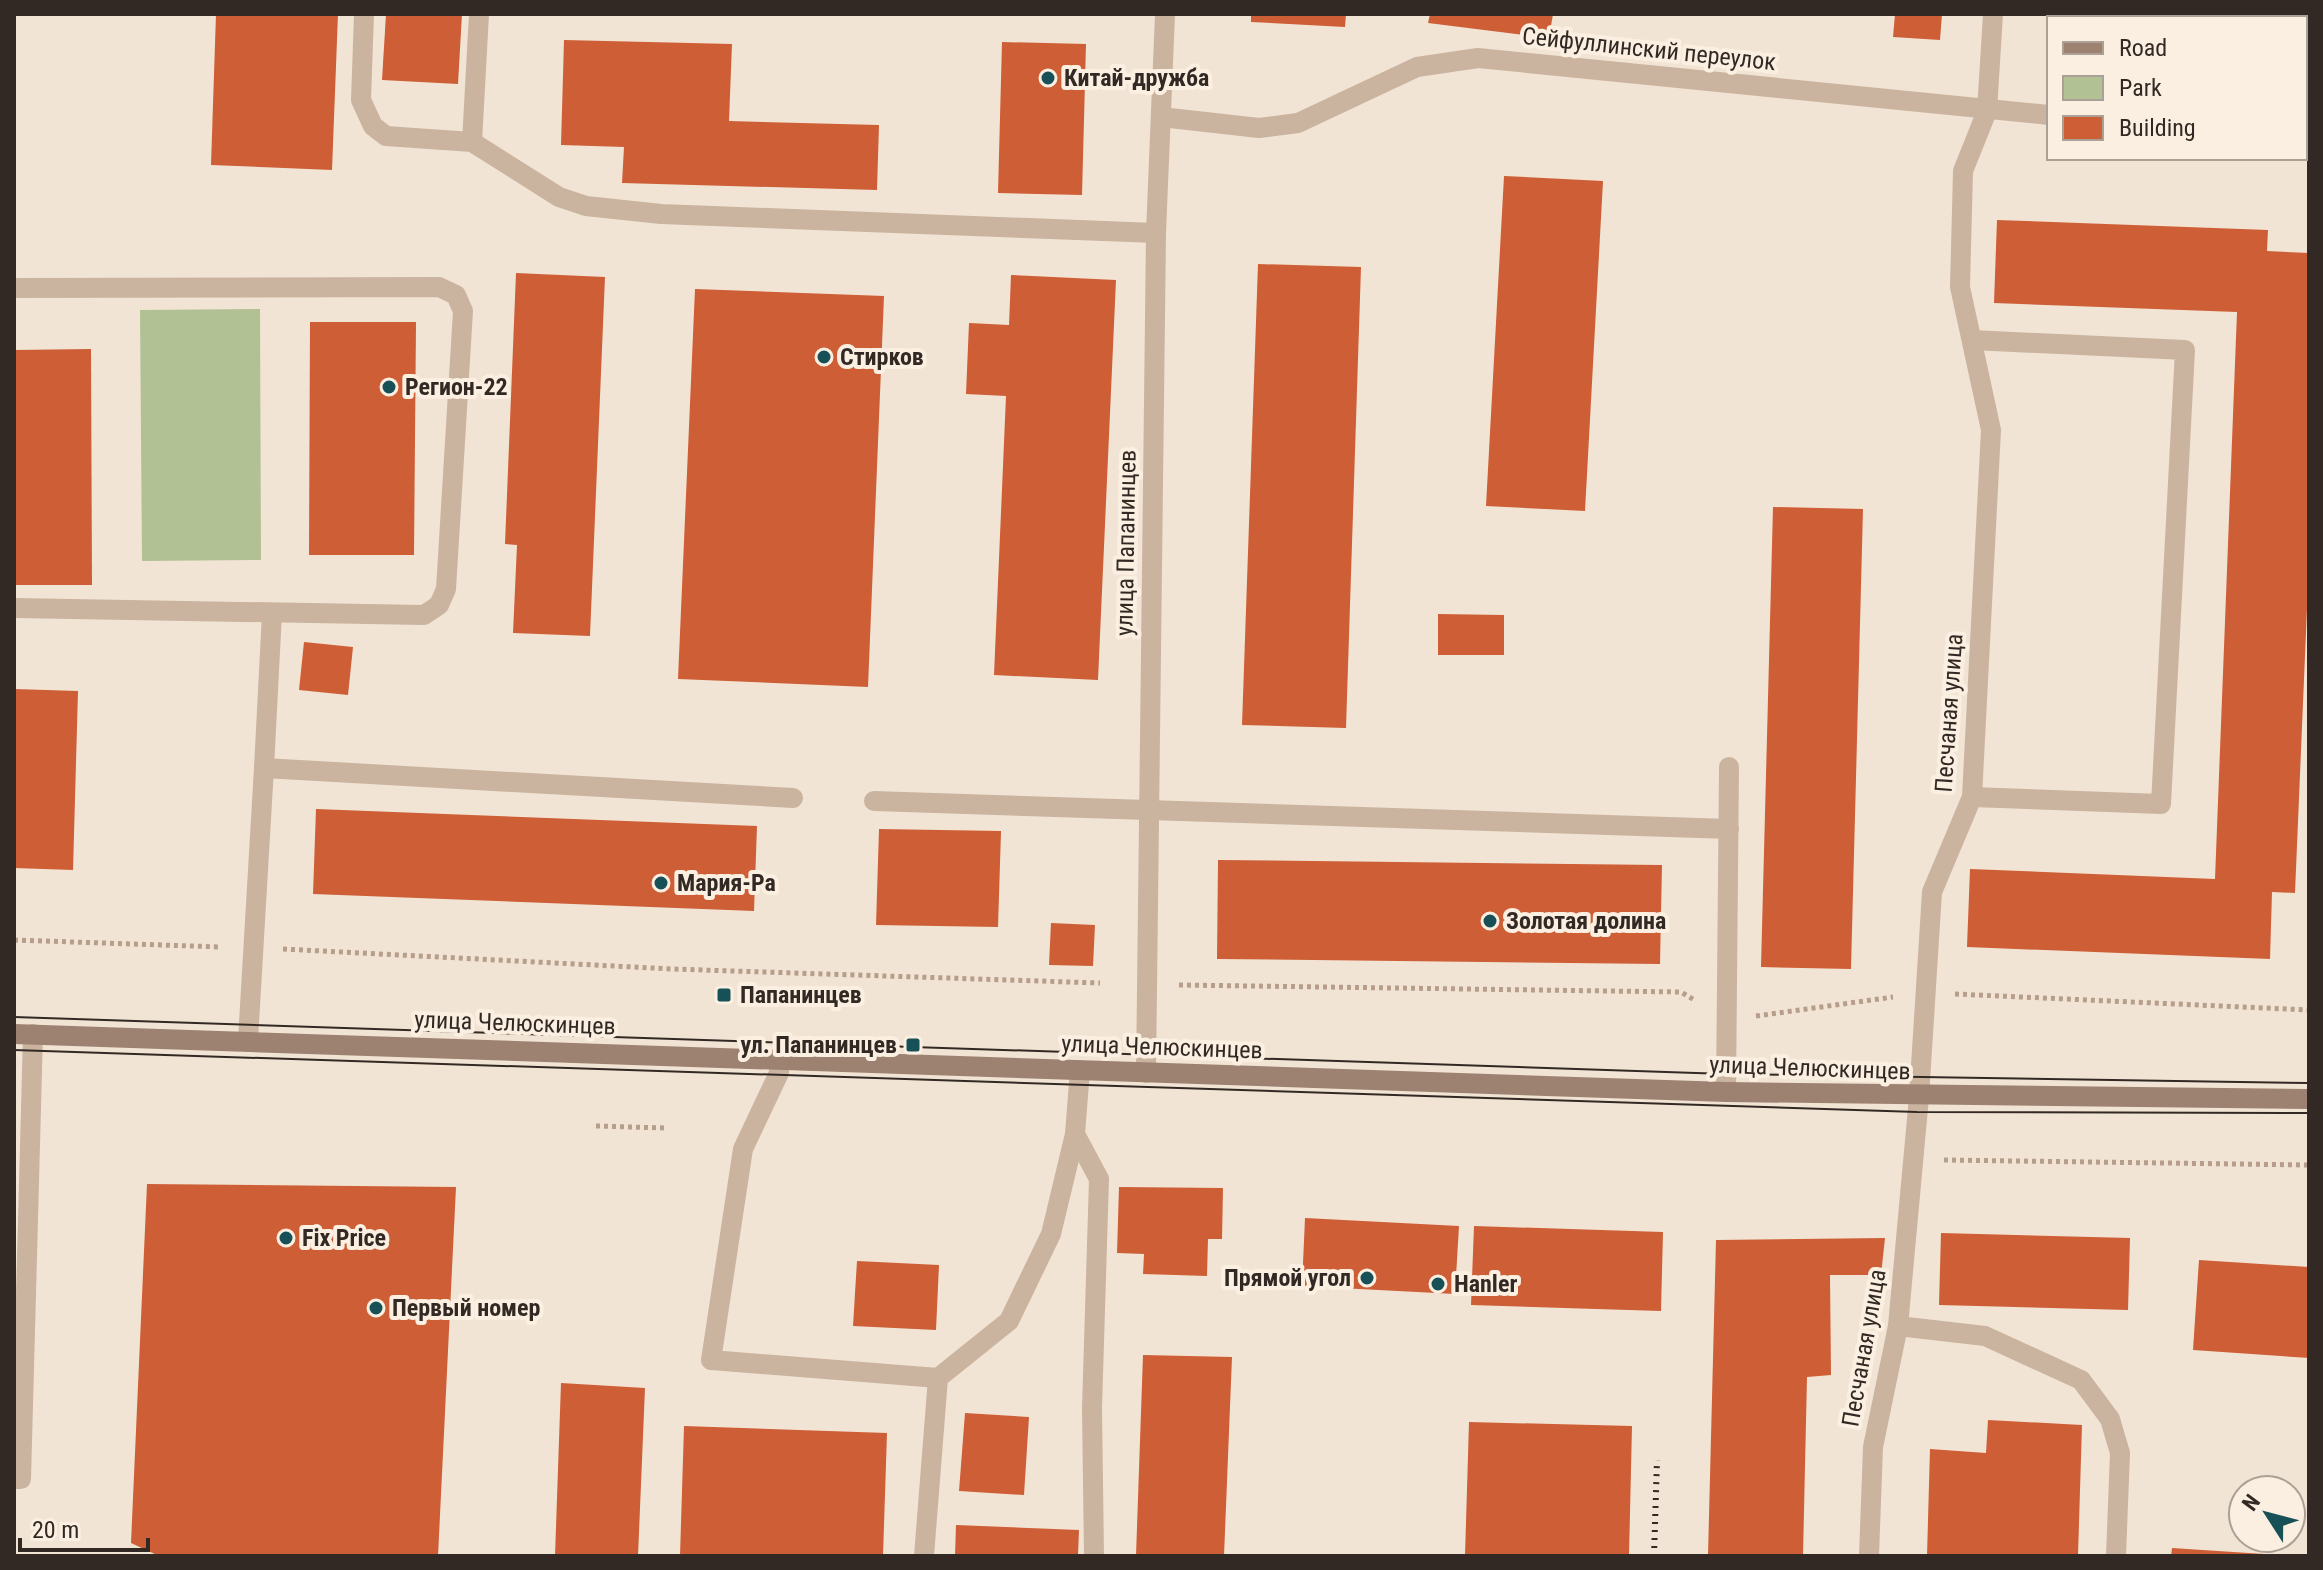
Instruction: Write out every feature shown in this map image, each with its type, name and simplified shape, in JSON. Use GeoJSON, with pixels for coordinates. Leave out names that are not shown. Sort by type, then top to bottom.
{"type":"FeatureCollection","features":[{"type":"Feature","properties":{"kind":"main road","name":"улица Челюскинцев"},"geometry":{"type":"LineString","coordinates":[[23,1034],[1726,1092],[1919,1097],[2309,1099]]}},
{"type":"Feature","properties":{"kind":"street"},"geometry":{"type":"LineString","coordinates":[[364,14],[361,100],[373,126],[399,139],[472,142],[533,184],[586,206],[661,214],[1156,233]]}},
{"type":"Feature","properties":{"kind":"street"},"geometry":{"type":"LineString","coordinates":[[472,142],[479,14]]}},
{"type":"Feature","properties":{"kind":"street","name":"улица Папанинцев"},"geometry":{"type":"LineString","coordinates":[[1146,1073],[1156,233],[1165,14]]}},
{"type":"Feature","properties":{"kind":"street","name":"Песчаная улица"},"geometry":{"type":"LineString","coordinates":[[1869,1556],[1873,1447],[1898,1326],[1909,1234],[1911,1160],[1928,993],[1932,892],[1972,797],[1991,430],[1960,287],[1963,171],[1987,111],[1993,14]]}},
{"type":"Feature","properties":{"kind":"street","name":"Сейфуллинский переулок"},"geometry":{"type":"LineString","coordinates":[[1161,117],[1259,128],[1298,123],[1417,67],[1478,58],[2047,115]]}},
{"type":"Feature","properties":{"kind":"street"},"geometry":{"type":"LineString","coordinates":[[14,288],[439,287],[456,295],[463,311],[444,597],[424,615],[14,608]]}},
{"type":"Feature","properties":{"kind":"street"},"geometry":{"type":"LineString","coordinates":[[1972,340],[2185,350],[2161,804],[1972,797]]}},
{"type":"Feature","properties":{"kind":"street"},"geometry":{"type":"LineString","coordinates":[[248,1040],[272,613]]}},
{"type":"Feature","properties":{"kind":"street"},"geometry":{"type":"LineString","coordinates":[[1726,1092],[1729,767]]}},
{"type":"Feature","properties":{"kind":"street"},"geometry":{"type":"LineString","coordinates":[[264,768],[793,798]]}},
{"type":"Feature","properties":{"kind":"street"},"geometry":{"type":"LineString","coordinates":[[874,801],[1729,829]]}},
{"type":"Feature","properties":{"kind":"street"},"geometry":{"type":"LineString","coordinates":[[14,1479],[21,1479],[23,1034]]}},
{"type":"Feature","properties":{"kind":"street"},"geometry":{"type":"LineString","coordinates":[[779,1058],[779,1073],[743,1149],[711,1360],[938,1378],[1009,1321],[1051,1234],[1075,1134],[1080,1070]]}},
{"type":"Feature","properties":{"kind":"street"},"geometry":{"type":"LineString","coordinates":[[1075,1134],[1099,1179],[1092,1408],[1094,1556]]}},
{"type":"Feature","properties":{"kind":"street"},"geometry":{"type":"LineString","coordinates":[[1898,1326],[1985,1336],[2081,1380],[2110,1419],[2120,1453],[2116,1556]]}},
{"type":"Feature","properties":{"kind":"street"},"geometry":{"type":"LineString","coordinates":[[924,1556],[938,1378]]}},
{"type":"Feature","properties":{"kind":"path"},"geometry":{"type":"LineString","coordinates":[[14,940],[254,948],[672,969],[1100,983]]}},
{"type":"Feature","properties":{"kind":"path"},"geometry":{"type":"LineString","coordinates":[[1179,985],[1681,992],[1727,1020],[1928,993],[2309,1010]]}},
{"type":"Feature","properties":{"kind":"path"},"geometry":{"type":"LineString","coordinates":[[596,1126],[665,1128]]}},
{"type":"Feature","properties":{"kind":"path"},"geometry":{"type":"LineString","coordinates":[[1911,1160],[2309,1165]]}},
{"type":"Feature","properties":{"kind":"green space"},"geometry":{"type":"Polygon","coordinates":[[[260,309],[261,560],[142,561],[140,310],[260,309]]]}},
{"type":"Feature","properties":{"kind":"building"},"geometry":{"type":"Polygon","coordinates":[[[216,14],[338,14],[332,170],[211,165],[216,14]]]}},
{"type":"Feature","properties":{"kind":"building"},"geometry":{"type":"Polygon","coordinates":[[[386,14],[462,14],[458,84],[382,80],[386,14]]]}},
{"type":"Feature","properties":{"kind":"building"},"geometry":{"type":"Polygon","coordinates":[[[1251,14],[1346,14],[1345,27],[1251,22],[1251,14]]]}},
{"type":"Feature","properties":{"kind":"building"},"geometry":{"type":"Polygon","coordinates":[[[1430,14],[1553,14],[1549,38],[1428,23],[1430,14]]]}},
{"type":"Feature","properties":{"kind":"building"},"geometry":{"type":"Polygon","coordinates":[[[1895,14],[1942,14],[1940,40],[1893,37],[1895,14]]]}},
{"type":"Feature","properties":{"kind":"building"},"geometry":{"type":"Polygon","coordinates":[[[2073,14],[2205,14],[2205,16],[2073,14]]]}},
{"type":"Feature","properties":{"kind":"building"},"geometry":{"type":"Polygon","coordinates":[[[2309,14],[2309,64],[2307,16],[2241,16],[2309,14]]]}},
{"type":"Feature","properties":{"kind":"building"},"geometry":{"type":"Polygon","coordinates":[[[564,40],[732,44],[729,121],[879,125],[877,190],[622,183],[624,147],[561,145],[564,40]]]}},
{"type":"Feature","properties":{"kind":"building"},"geometry":{"type":"Polygon","coordinates":[[[1002,42],[1086,44],[1082,195],[998,193],[1002,42]]]}},
{"type":"Feature","properties":{"kind":"building"},"geometry":{"type":"Polygon","coordinates":[[[1504,176],[1603,181],[1585,511],[1486,506],[1504,176]]]}},
{"type":"Feature","properties":{"kind":"building"},"geometry":{"type":"Polygon","coordinates":[[[1997,220],[2268,230],[2267,251],[2309,253],[2309,561],[2295,893],[2272,892],[2270,959],[1967,947],[1970,869],[2215,879],[2237,312],[1994,303],[1997,220]]]}},
{"type":"Feature","properties":{"kind":"building"},"geometry":{"type":"Polygon","coordinates":[[[1258,264],[1361,267],[1346,728],[1242,725],[1258,264]]]}},
{"type":"Feature","properties":{"kind":"building"},"geometry":{"type":"Polygon","coordinates":[[[516,273],[605,277],[590,636],[513,633],[517,545],[505,544],[516,273]]]}},
{"type":"Feature","properties":{"kind":"building"},"geometry":{"type":"Polygon","coordinates":[[[1011,275],[1116,280],[1098,680],[994,675],[1006,396],[966,394],[969,323],[1009,325],[1011,275]]]}},
{"type":"Feature","properties":{"kind":"building"},"geometry":{"type":"Polygon","coordinates":[[[695,289],[884,296],[868,687],[678,679],[695,289]]]}},
{"type":"Feature","properties":{"kind":"building"},"geometry":{"type":"Polygon","coordinates":[[[310,322],[416,322],[414,555],[309,555],[310,322]]]}},
{"type":"Feature","properties":{"kind":"building"},"geometry":{"type":"Polygon","coordinates":[[[91,349],[92,585],[14,585],[14,350],[91,349]]]}},
{"type":"Feature","properties":{"kind":"building"},"geometry":{"type":"Polygon","coordinates":[[[1773,507],[1863,509],[1851,969],[1761,967],[1773,507]]]}},
{"type":"Feature","properties":{"kind":"building"},"geometry":{"type":"Polygon","coordinates":[[[1438,614],[1504,615],[1504,655],[1438,655],[1438,614]]]}},
{"type":"Feature","properties":{"kind":"building"},"geometry":{"type":"Polygon","coordinates":[[[304,642],[353,647],[348,695],[299,690],[304,642]]]}},
{"type":"Feature","properties":{"kind":"building"},"geometry":{"type":"Polygon","coordinates":[[[14,689],[78,691],[73,870],[14,868],[14,689]]]}},
{"type":"Feature","properties":{"kind":"building"},"geometry":{"type":"Polygon","coordinates":[[[316,809],[757,826],[754,911],[313,894],[316,809]]]}},
{"type":"Feature","properties":{"kind":"building"},"geometry":{"type":"Polygon","coordinates":[[[879,829],[1001,831],[998,927],[876,925],[879,829]]]}},
{"type":"Feature","properties":{"kind":"building"},"geometry":{"type":"Polygon","coordinates":[[[1218,860],[1662,865],[1660,964],[1217,959],[1218,860]]]}},
{"type":"Feature","properties":{"kind":"building"},"geometry":{"type":"Polygon","coordinates":[[[1051,923],[1095,925],[1093,966],[1049,965],[1051,923]]]}},
{"type":"Feature","properties":{"kind":"building"},"geometry":{"type":"Polygon","coordinates":[[[147,1184],[456,1187],[438,1556],[159,1556],[131,1543],[147,1184]]]}},
{"type":"Feature","properties":{"kind":"building"},"geometry":{"type":"Polygon","coordinates":[[[1119,1187],[1223,1188],[1222,1239],[1208,1239],[1207,1276],[1143,1274],[1144,1254],[1117,1253],[1119,1187]]]}},
{"type":"Feature","properties":{"kind":"building"},"geometry":{"type":"Polygon","coordinates":[[[1305,1218],[1459,1226],[1455,1294],[1302,1286],[1305,1218]]]}},
{"type":"Feature","properties":{"kind":"building"},"geometry":{"type":"Polygon","coordinates":[[[1474,1226],[1663,1232],[1661,1311],[1471,1305],[1474,1226]]]}},
{"type":"Feature","properties":{"kind":"building"},"geometry":{"type":"Polygon","coordinates":[[[1941,1233],[2130,1238],[2128,1310],[1939,1305],[1941,1233]]]}},
{"type":"Feature","properties":{"kind":"building"},"geometry":{"type":"Polygon","coordinates":[[[1885,1238],[1881,1275],[1830,1275],[1831,1375],[1807,1377],[1803,1556],[1708,1556],[1716,1240],[1885,1238]]]}},
{"type":"Feature","properties":{"kind":"building"},"geometry":{"type":"Polygon","coordinates":[[[2199,1260],[2309,1267],[2309,1358],[2193,1350],[2199,1260]]]}},
{"type":"Feature","properties":{"kind":"building"},"geometry":{"type":"Polygon","coordinates":[[[857,1261],[939,1265],[936,1330],[853,1326],[857,1261]]]}},
{"type":"Feature","properties":{"kind":"building"},"geometry":{"type":"Polygon","coordinates":[[[1143,1355],[1232,1357],[1224,1556],[1136,1556],[1143,1355]]]}},
{"type":"Feature","properties":{"kind":"building"},"geometry":{"type":"Polygon","coordinates":[[[561,1383],[645,1388],[638,1556],[555,1556],[561,1383]]]}},
{"type":"Feature","properties":{"kind":"building"},"geometry":{"type":"Polygon","coordinates":[[[965,1413],[1029,1417],[1024,1495],[959,1491],[965,1413]]]}},
{"type":"Feature","properties":{"kind":"building"},"geometry":{"type":"Polygon","coordinates":[[[1988,1420],[2082,1425],[2078,1556],[1927,1556],[1930,1449],[1986,1453],[1988,1420]]]}},
{"type":"Feature","properties":{"kind":"building"},"geometry":{"type":"Polygon","coordinates":[[[1469,1422],[1632,1426],[1629,1556],[1465,1556],[1469,1422]]]}},
{"type":"Feature","properties":{"kind":"building"},"geometry":{"type":"Polygon","coordinates":[[[684,1426],[887,1433],[883,1556],[680,1556],[684,1426]]]}},
{"type":"Feature","properties":{"kind":"building"},"geometry":{"type":"Polygon","coordinates":[[[956,1525],[1079,1530],[1078,1556],[955,1556],[956,1525]]]}},
{"type":"Feature","properties":{"kind":"building"},"geometry":{"type":"Polygon","coordinates":[[[2172,1548],[2227,1554],[2264,1554],[2264,1556],[2171,1556],[2172,1548]]]}},
{"type":"Feature","properties":{"kind":"tram line"},"geometry":{"type":"LineString","coordinates":[[14,1017],[1726,1074],[2309,1083]]}},
{"type":"Feature","properties":{"kind":"tram line"},"geometry":{"type":"LineString","coordinates":[[14,1050],[1917,1112],[2309,1113]]}},
{"type":"Feature","properties":{"kind":"railway"},"geometry":{"type":"LineString","coordinates":[[1654,1556],[1657,1460]]}},
{"type":"Feature","properties":{"kind":"place","name":"Китай-дружба"},"geometry":{"type":"Point","coordinates":[1048,78]}},
{"type":"Feature","properties":{"kind":"place","name":"Стирков"},"geometry":{"type":"Point","coordinates":[824,357]}},
{"type":"Feature","properties":{"kind":"place","name":"Регион-22"},"geometry":{"type":"Point","coordinates":[389,387]}},
{"type":"Feature","properties":{"kind":"place","name":"Мария-Ра"},"geometry":{"type":"Point","coordinates":[661,883]}},
{"type":"Feature","properties":{"kind":"place","name":"Золотая долина"},"geometry":{"type":"Point","coordinates":[1490,921]}},
{"type":"Feature","properties":{"kind":"place","name":"Папанинцев"},"geometry":{"type":"Point","coordinates":[724,995]}},
{"type":"Feature","properties":{"kind":"place","name":"ул. Папанинцев"},"geometry":{"type":"Point","coordinates":[913,1045]}},
{"type":"Feature","properties":{"kind":"place","name":"Fix Price"},"geometry":{"type":"Point","coordinates":[286,1238]}},
{"type":"Feature","properties":{"kind":"place","name":"Прямой угол"},"geometry":{"type":"Point","coordinates":[1367,1278]}},
{"type":"Feature","properties":{"kind":"place","name":"Hanler"},"geometry":{"type":"Point","coordinates":[1438,1284]}},
{"type":"Feature","properties":{"kind":"place","name":"Первый номер"},"geometry":{"type":"Point","coordinates":[376,1308]}}]}
